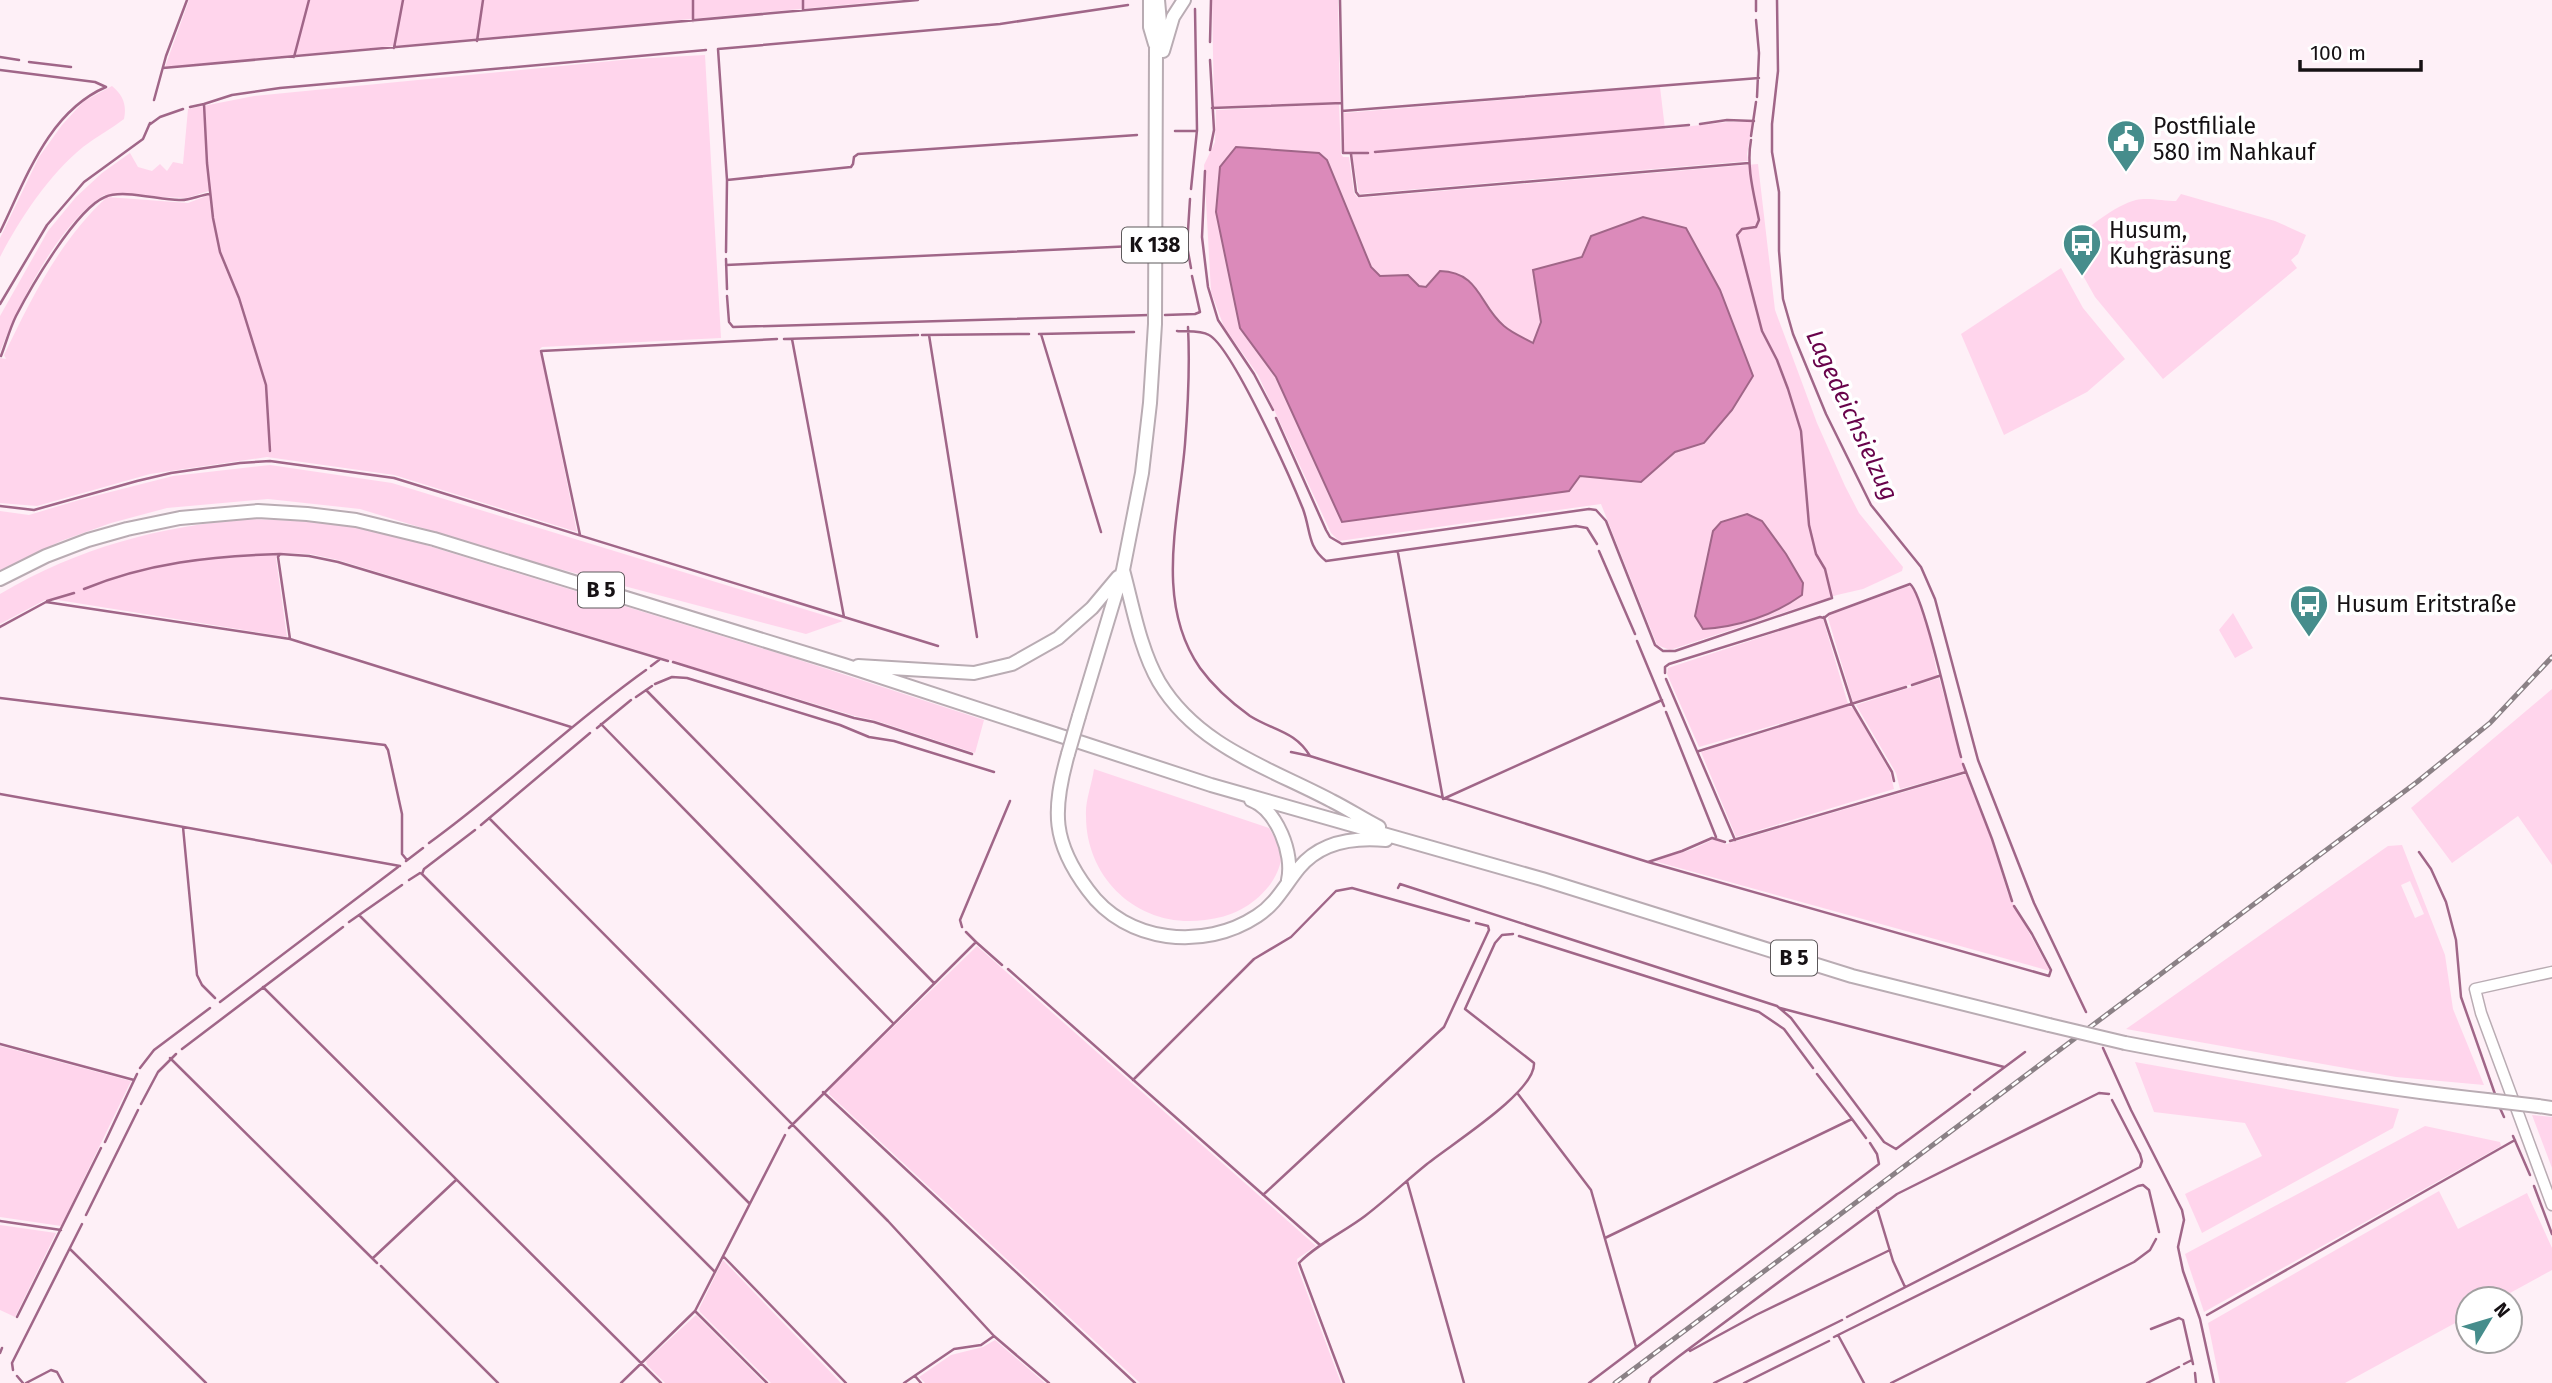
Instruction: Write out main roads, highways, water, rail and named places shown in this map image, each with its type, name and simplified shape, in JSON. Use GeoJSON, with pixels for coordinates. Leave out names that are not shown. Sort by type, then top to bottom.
{"type":"FeatureCollection","features":[{"type":"Feature","properties":{"kind":"highway","name":"K 138"},"geometry":{"type":"LineString","coordinates":[[1150,0],[1150,27],[1156,49]]}},
{"type":"Feature","properties":{"kind":"highway","name":"K 138"},"geometry":{"type":"LineString","coordinates":[[1123,570],[1142,473],[1153,359],[1156,49],[1160,22],[1158,0]]}},
{"type":"Feature","properties":{"kind":"highway"},"geometry":{"type":"LineString","coordinates":[[1157,86],[1166,39],[1173,17],[1184,0]]}},
{"type":"Feature","properties":{"kind":"highway","name":"B 5"},"geometry":{"type":"LineString","coordinates":[[0,579],[46,556],[127,529],[180,518],[258,511],[356,520],[433,539],[844,665],[1211,785],[1400,838],[1852,976],[2125,1043],[2260,1069],[2398,1091],[2552,1108]]}},
{"type":"Feature","properties":{"kind":"highway"},"geometry":{"type":"LineString","coordinates":[[844,665],[975,673],[1012,664],[1047,646],[1076,623],[1123,570]]}},
{"type":"Feature","properties":{"kind":"highway"},"geometry":{"type":"LineString","coordinates":[[1123,570],[1068,754],[1056,819],[1069,862],[1090,893],[1106,909],[1129,924],[1162,936],[1182,938],[1212,934],[1255,917],[1271,905],[1306,860],[1338,843],[1358,838],[1400,838]]}},
{"type":"Feature","properties":{"kind":"highway"},"geometry":{"type":"LineString","coordinates":[[1123,570],[1151,663],[1163,687],[1190,719],[1219,744],[1241,758],[1331,800],[1400,838]]}},
{"type":"Feature","properties":{"kind":"highway"},"geometry":{"type":"LineString","coordinates":[[1211,785],[1259,803],[1270,817],[1286,848],[1290,869],[1287,884]]}},
{"type":"Feature","properties":{"kind":"waterway"},"geometry":{"type":"LineString","coordinates":[[154,100],[166,56],[187,0]]}},
{"type":"Feature","properties":{"kind":"waterway"},"geometry":{"type":"LineString","coordinates":[[294,57],[309,0]]}},
{"type":"Feature","properties":{"kind":"waterway"},"geometry":{"type":"LineString","coordinates":[[394,48],[403,0]]}},
{"type":"Feature","properties":{"kind":"waterway"},"geometry":{"type":"LineString","coordinates":[[477,41],[483,0]]}},
{"type":"Feature","properties":{"kind":"waterway"},"geometry":{"type":"LineString","coordinates":[[693,0],[693,21]]}},
{"type":"Feature","properties":{"kind":"waterway"},"geometry":{"type":"LineString","coordinates":[[803,0],[803,10]]}},
{"type":"Feature","properties":{"kind":"waterway"},"geometry":{"type":"LineString","coordinates":[[163,68],[918,0]]}},
{"type":"Feature","properties":{"kind":"waterway"},"geometry":{"type":"LineString","coordinates":[[1210,42],[1211,0]]}},
{"type":"Feature","properties":{"kind":"waterway"},"geometry":{"type":"LineString","coordinates":[[1340,0],[1343,153],[1368,153]]}},
{"type":"Feature","properties":{"kind":"waterway"},"geometry":{"type":"LineString","coordinates":[[1756,0],[1756,11]]}},
{"type":"Feature","properties":{"kind":"waterway","name":"Lagedeichsielzug"},"geometry":{"type":"LineString","coordinates":[[1777,0],[1778,71],[1772,152],[1779,192],[1779,251],[1783,299],[1793,334],[1826,414],[1871,505],[1921,567],[1935,599],[1978,760],[2034,903],[2086,1012]]}},
{"type":"Feature","properties":{"kind":"waterway"},"geometry":{"type":"LineString","coordinates":[[726,252],[727,180],[718,49],[1000,24],[1128,5]]}},
{"type":"Feature","properties":{"kind":"waterway"},"geometry":{"type":"LineString","coordinates":[[1191,189],[1197,130],[1195,9]]}},
{"type":"Feature","properties":{"kind":"waterway"},"geometry":{"type":"LineString","coordinates":[[1756,20],[1759,53],[1757,97]]}},
{"type":"Feature","properties":{"kind":"waterway"},"geometry":{"type":"LineString","coordinates":[[204,104],[232,95],[280,88],[706,50]]}},
{"type":"Feature","properties":{"kind":"waterway"},"geometry":{"type":"LineString","coordinates":[[0,57],[19,60]]}},
{"type":"Feature","properties":{"kind":"waterway"},"geometry":{"type":"LineString","coordinates":[[1210,60],[1214,130],[1210,150]]}},
{"type":"Feature","properties":{"kind":"waterway"},"geometry":{"type":"LineString","coordinates":[[29,62],[71,67]]}},
{"type":"Feature","properties":{"kind":"waterway"},"geometry":{"type":"LineString","coordinates":[[0,70],[95,82],[106,87]]}},
{"type":"Feature","properties":{"kind":"waterway"},"geometry":{"type":"LineString","coordinates":[[1342,111],[1759,78]]}},
{"type":"Feature","properties":{"kind":"waterway"},"geometry":{"type":"LineString","coordinates":[[0,232],[30,169],[54,130],[86,98],[106,87]]}},
{"type":"Feature","properties":{"kind":"waterway"},"geometry":{"type":"LineString","coordinates":[[1751,136],[1756,102]]}},
{"type":"Feature","properties":{"kind":"waterway"},"geometry":{"type":"LineString","coordinates":[[1212,108],[1342,103]]}},
{"type":"Feature","properties":{"kind":"waterway"},"geometry":{"type":"LineString","coordinates":[[190,107],[204,104],[213,218],[220,252],[239,298],[266,385],[270,451]]}},
{"type":"Feature","properties":{"kind":"waterway"},"geometry":{"type":"LineString","coordinates":[[149,125],[160,117],[183,109]]}},
{"type":"Feature","properties":{"kind":"waterway"},"geometry":{"type":"LineString","coordinates":[[1700,124],[1727,120],[1754,121]]}},
{"type":"Feature","properties":{"kind":"waterway"},"geometry":{"type":"LineString","coordinates":[[0,304],[47,225],[84,182],[143,139],[150,123]]}},
{"type":"Feature","properties":{"kind":"waterway"},"geometry":{"type":"LineString","coordinates":[[1375,152],[1689,125]]}},
{"type":"Feature","properties":{"kind":"waterway"},"geometry":{"type":"LineString","coordinates":[[1175,131],[1196,131]]}},
{"type":"Feature","properties":{"kind":"waterway"},"geometry":{"type":"LineString","coordinates":[[727,180],[851,167],[858,154],[1137,135]]}},
{"type":"Feature","properties":{"kind":"waterway"},"geometry":{"type":"LineString","coordinates":[[1751,140],[1750,170],[1759,220],[1756,227],[1742,229],[1737,235],[1762,331],[1777,360],[1801,431],[1809,525],[1832,598]]}},
{"type":"Feature","properties":{"kind":"waterway"},"geometry":{"type":"LineString","coordinates":[[1351,154],[1356,192],[1359,196],[1749,163]]}},
{"type":"Feature","properties":{"kind":"waterway"},"geometry":{"type":"LineString","coordinates":[[1205,171],[1202,237],[1208,287],[1218,320],[1254,374],[1273,410]]}},
{"type":"Feature","properties":{"kind":"waterway"},"geometry":{"type":"LineString","coordinates":[[1,356],[16,316],[43,269],[68,232],[93,204],[105,197],[121,194],[171,200],[210,194]]}},
{"type":"Feature","properties":{"kind":"waterway"},"geometry":{"type":"LineString","coordinates":[[1190,199],[1187,246],[1191,268]]}},
{"type":"Feature","properties":{"kind":"waterway"},"geometry":{"type":"LineString","coordinates":[[726,265],[1134,246]]}},
{"type":"Feature","properties":{"kind":"waterway"},"geometry":{"type":"LineString","coordinates":[[726,259],[727,289]]}},
{"type":"Feature","properties":{"kind":"waterway"},"geometry":{"type":"LineString","coordinates":[[1165,315],[1200,312],[1192,276]]}},
{"type":"Feature","properties":{"kind":"waterway"},"geometry":{"type":"LineString","coordinates":[[727,296],[729,322],[733,327],[1150,315]]}},
{"type":"Feature","properties":{"kind":"waterway"},"geometry":{"type":"LineString","coordinates":[[1188,327],[1187,415],[1173,559],[1177,616],[1186,642],[1200,668],[1223,694],[1250,716],[1291,736],[1310,756],[1648,862],[2049,976],[2051,970],[2014,906]]}},
{"type":"Feature","properties":{"kind":"waterway"},"geometry":{"type":"LineString","coordinates":[[1177,331],[1209,335],[1232,363],[1260,415],[1303,509],[1312,544],[1326,561],[1576,526],[1587,528],[1597,544]]}},
{"type":"Feature","properties":{"kind":"waterway"},"geometry":{"type":"LineString","coordinates":[[1039,334],[1134,332]]}},
{"type":"Feature","properties":{"kind":"waterway"},"geometry":{"type":"LineString","coordinates":[[922,335],[1029,334]]}},
{"type":"Feature","properties":{"kind":"waterway"},"geometry":{"type":"LineString","coordinates":[[1041,334],[1101,532]]}},
{"type":"Feature","properties":{"kind":"waterway"},"geometry":{"type":"LineString","coordinates":[[784,339],[918,335]]}},
{"type":"Feature","properties":{"kind":"waterway"},"geometry":{"type":"LineString","coordinates":[[929,335],[977,637]]}},
{"type":"Feature","properties":{"kind":"waterway"},"geometry":{"type":"LineString","coordinates":[[580,535],[541,351],[777,339]]}},
{"type":"Feature","properties":{"kind":"waterway"},"geometry":{"type":"LineString","coordinates":[[792,339],[844,617]]}},
{"type":"Feature","properties":{"kind":"waterway"},"geometry":{"type":"LineString","coordinates":[[1276,418],[1326,530],[1330,537],[1342,544],[1596,510],[1606,521],[1655,645],[1663,651],[1675,651],[1832,598]]}},
{"type":"Feature","properties":{"kind":"waterway"},"geometry":{"type":"LineString","coordinates":[[0,506],[34,510],[171,473],[240,463],[270,461],[394,478],[938,646]]}},
{"type":"Feature","properties":{"kind":"waterway"},"geometry":{"type":"LineString","coordinates":[[1599,551],[1635,634]]}},
{"type":"Feature","properties":{"kind":"waterway"},"geometry":{"type":"LineString","coordinates":[[1398,553],[1443,799],[1662,700]]}},
{"type":"Feature","properties":{"kind":"waterway"},"geometry":{"type":"LineString","coordinates":[[84,589],[132,573],[180,562],[280,554]]}},
{"type":"Feature","properties":{"kind":"waterway"},"geometry":{"type":"LineString","coordinates":[[290,639],[278,557],[280,554],[338,562],[668,661]]}},
{"type":"Feature","properties":{"kind":"waterway"},"geometry":{"type":"LineString","coordinates":[[1665,673],[1665,667],[1669,664],[1824,618],[1910,584],[1923,611],[1961,757]]}},
{"type":"Feature","properties":{"kind":"waterway"},"geometry":{"type":"LineString","coordinates":[[47,601],[74,593]]}},
{"type":"Feature","properties":{"kind":"waterway"},"geometry":{"type":"LineString","coordinates":[[0,627],[46,602],[290,639],[571,727]]}},
{"type":"Feature","properties":{"kind":"waterway"},"geometry":{"type":"LineString","coordinates":[[1824,617],[1852,704],[1892,772],[1894,781]]}},
{"type":"Feature","properties":{"kind":"waterway"},"geometry":{"type":"LineString","coordinates":[[1637,641],[1664,706]]}},
{"type":"Feature","properties":{"kind":"waterway"},"geometry":{"type":"LineString","coordinates":[[651,666],[659,660]]}},
{"type":"Feature","properties":{"kind":"waterway"},"geometry":{"type":"LineString","coordinates":[[673,662],[972,754]]}},
{"type":"Feature","properties":{"kind":"waterway"},"geometry":{"type":"LineString","coordinates":[[429,843],[646,670]]}},
{"type":"Feature","properties":{"kind":"waterway"},"geometry":{"type":"LineString","coordinates":[[1912,685],[1939,676]]}},
{"type":"Feature","properties":{"kind":"waterway"},"geometry":{"type":"LineString","coordinates":[[655,684],[672,677],[687,678],[840,725],[869,737],[894,741],[994,772]]}},
{"type":"Feature","properties":{"kind":"waterway"},"geometry":{"type":"LineString","coordinates":[[1666,679],[1735,840]]}},
{"type":"Feature","properties":{"kind":"waterway"},"geometry":{"type":"LineString","coordinates":[[636,697],[652,686]]}},
{"type":"Feature","properties":{"kind":"waterway"},"geometry":{"type":"LineString","coordinates":[[1699,751],[1906,687]]}},
{"type":"Feature","properties":{"kind":"waterway"},"geometry":{"type":"LineString","coordinates":[[646,690],[934,983]]}},
{"type":"Feature","properties":{"kind":"waterway"},"geometry":{"type":"LineString","coordinates":[[0,698],[385,745],[402,814],[402,854],[407,860]]}},
{"type":"Feature","properties":{"kind":"waterway"},"geometry":{"type":"LineString","coordinates":[[597,728],[631,700]]}},
{"type":"Feature","properties":{"kind":"waterway"},"geometry":{"type":"LineString","coordinates":[[1666,712],[1716,837]]}},
{"type":"Feature","properties":{"kind":"waterway"},"geometry":{"type":"LineString","coordinates":[[601,724],[893,1023]]}},
{"type":"Feature","properties":{"kind":"waterway"},"geometry":{"type":"LineString","coordinates":[[481,825],[590,733]]}},
{"type":"Feature","properties":{"kind":"waterway"},"geometry":{"type":"LineString","coordinates":[[1291,752],[1310,756]]}},
{"type":"Feature","properties":{"kind":"waterway"},"geometry":{"type":"LineString","coordinates":[[1963,764],[2012,901]]}},
{"type":"Feature","properties":{"kind":"waterway"},"geometry":{"type":"LineString","coordinates":[[1730,841],[1966,772]]}},
{"type":"Feature","properties":{"kind":"waterway"},"geometry":{"type":"LineString","coordinates":[[0,794],[400,866]]}},
{"type":"Feature","properties":{"kind":"waterway"},"geometry":{"type":"LineString","coordinates":[[962,927],[960,920],[1010,801]]}},
{"type":"Feature","properties":{"kind":"waterway"},"geometry":{"type":"LineString","coordinates":[[489,818],[888,1221],[994,1336],[1049,1383]]}},
{"type":"Feature","properties":{"kind":"waterway"},"geometry":{"type":"LineString","coordinates":[[183,827],[197,975],[202,985],[215,998]]}},
{"type":"Feature","properties":{"kind":"waterway"},"geometry":{"type":"LineString","coordinates":[[422,874],[424,869],[475,830]]}},
{"type":"Feature","properties":{"kind":"waterway"},"geometry":{"type":"LineString","coordinates":[[1648,862],[1712,838],[1725,842]]}},
{"type":"Feature","properties":{"kind":"waterway"},"geometry":{"type":"LineString","coordinates":[[406,861],[423,848]]}},
{"type":"Feature","properties":{"kind":"waterway"},"geometry":{"type":"LineString","coordinates":[[2419,852],[2431,869],[2446,902],[2456,940],[2461,997],[2496,1097]]}},
{"type":"Feature","properties":{"kind":"waterway"},"geometry":{"type":"LineString","coordinates":[[220,1002],[398,867]]}},
{"type":"Feature","properties":{"kind":"waterway"},"geometry":{"type":"LineString","coordinates":[[409,880],[422,874],[749,1203]]}},
{"type":"Feature","properties":{"kind":"waterway"},"geometry":{"type":"LineString","coordinates":[[1398,888],[1400,884],[1777,1006],[1791,1018],[1884,1142],[1896,1149],[1970,1094]]}},
{"type":"Feature","properties":{"kind":"waterway"},"geometry":{"type":"LineString","coordinates":[[349,922],[402,885]]}},
{"type":"Feature","properties":{"kind":"waterway"},"geometry":{"type":"LineString","coordinates":[[1133,1080],[1254,959],[1291,937],[1336,891],[1352,888],[1469,921]]}},
{"type":"Feature","properties":{"kind":"waterway"},"geometry":{"type":"LineString","coordinates":[[359,915],[715,1272]]}},
{"type":"Feature","properties":{"kind":"waterway"},"geometry":{"type":"LineString","coordinates":[[1263,1195],[1444,1027],[1489,930],[1488,926],[1476,923]]}},
{"type":"Feature","properties":{"kind":"waterway"},"geometry":{"type":"LineString","coordinates":[[182,1049],[343,927]]}},
{"type":"Feature","properties":{"kind":"waterway"},"geometry":{"type":"LineString","coordinates":[[966,932],[976,942]]}},
{"type":"Feature","properties":{"kind":"waterway"},"geometry":{"type":"LineString","coordinates":[[1344,1383],[1299,1263],[1365,1216],[1427,1164],[1490,1117],[1507,1103],[1531,1075],[1534,1063],[1465,1009],[1495,943],[1502,935],[1513,934]]}},
{"type":"Feature","properties":{"kind":"waterway"},"geometry":{"type":"LineString","coordinates":[[1519,936],[1759,1012],[1784,1029],[1813,1068]]}},
{"type":"Feature","properties":{"kind":"waterway"},"geometry":{"type":"LineString","coordinates":[[789,1128],[976,942],[1002,965]]}},
{"type":"Feature","properties":{"kind":"waterway"},"geometry":{"type":"LineString","coordinates":[[1008,969],[1320,1245]]}},
{"type":"Feature","properties":{"kind":"waterway"},"geometry":{"type":"LineString","coordinates":[[263,987],[661,1383]]}},
{"type":"Feature","properties":{"kind":"waterway"},"geometry":{"type":"LineString","coordinates":[[140,1068],[154,1050],[210,1008]]}},
{"type":"Feature","properties":{"kind":"waterway"},"geometry":{"type":"LineString","coordinates":[[1780,1008],[2004,1067]]}},
{"type":"Feature","properties":{"kind":"waterway"},"geometry":{"type":"LineString","coordinates":[[0,1044],[134,1080]]}},
{"type":"Feature","properties":{"kind":"waterway","name":"Lagedeichsielzug"},"geometry":{"type":"LineString","coordinates":[[2103,1048],[2182,1210],[2184,1220],[2178,1247],[2183,1271],[2200,1319],[2214,1383]]}},
{"type":"Feature","properties":{"kind":"waterway"},"geometry":{"type":"LineString","coordinates":[[1974,1090],[2025,1052]]}},
{"type":"Feature","properties":{"kind":"waterway"},"geometry":{"type":"LineString","coordinates":[[141,1104],[158,1072],[176,1054]]}},
{"type":"Feature","properties":{"kind":"waterway"},"geometry":{"type":"LineString","coordinates":[[170,1058],[377,1263]]}},
{"type":"Feature","properties":{"kind":"waterway"},"geometry":{"type":"LineString","coordinates":[[105,1142],[137,1074]]}},
{"type":"Feature","properties":{"kind":"waterway"},"geometry":{"type":"LineString","coordinates":[[1817,1074],[1852,1119]]}},
{"type":"Feature","properties":{"kind":"waterway"},"geometry":{"type":"LineString","coordinates":[[823,1092],[1135,1383]]}},
{"type":"Feature","properties":{"kind":"waterway"},"geometry":{"type":"LineString","coordinates":[[1649,1383],[1651,1378],[1678,1357],[1897,1194],[2099,1093],[2109,1094]]}},
{"type":"Feature","properties":{"kind":"waterway"},"geometry":{"type":"LineString","coordinates":[[1518,1094],[1591,1190],[1636,1347]]}},
{"type":"Feature","properties":{"kind":"waterway"},"geometry":{"type":"LineString","coordinates":[[1847,1317],[2140,1167],[2140,1154],[2112,1100]]}},
{"type":"Feature","properties":{"kind":"waterway"},"geometry":{"type":"LineString","coordinates":[[2499,1106],[2504,1117]]}},
{"type":"Feature","properties":{"kind":"waterway"},"geometry":{"type":"LineString","coordinates":[[86,1215],[138,1110]]}},
{"type":"Feature","properties":{"kind":"waterway"},"geometry":{"type":"LineString","coordinates":[[1605,1238],[1852,1119],[1866,1138]]}},
{"type":"Feature","properties":{"kind":"waterway"},"geometry":{"type":"LineString","coordinates":[[621,1383],[695,1311],[785,1135]]}},
{"type":"Feature","properties":{"kind":"waterway"},"geometry":{"type":"LineString","coordinates":[[2513,1136],[2530,1175]]}},
{"type":"Feature","properties":{"kind":"waterway"},"geometry":{"type":"LineString","coordinates":[[2207,1315],[2515,1140]]}},
{"type":"Feature","properties":{"kind":"waterway"},"geometry":{"type":"LineString","coordinates":[[1589,1383],[1879,1164],[1877,1154],[1870,1143]]}},
{"type":"Feature","properties":{"kind":"waterway"},"geometry":{"type":"LineString","coordinates":[[17,1317],[101,1148]]}},
{"type":"Feature","properties":{"kind":"waterway"},"geometry":{"type":"LineString","coordinates":[[373,1258],[456,1180]]}},
{"type":"Feature","properties":{"kind":"waterway"},"geometry":{"type":"LineString","coordinates":[[1407,1181],[1464,1383]]}},
{"type":"Feature","properties":{"kind":"waterway"},"geometry":{"type":"LineString","coordinates":[[1834,1337],[2138,1186],[2143,1185],[2149,1190],[2159,1232]]}},
{"type":"Feature","properties":{"kind":"waterway"},"geometry":{"type":"LineString","coordinates":[[2534,1186],[2552,1234]]}},
{"type":"Feature","properties":{"kind":"waterway"},"geometry":{"type":"LineString","coordinates":[[1877,1208],[1893,1261],[1905,1287]]}},
{"type":"Feature","properties":{"kind":"waterway"},"geometry":{"type":"LineString","coordinates":[[0,1221],[61,1230]]}},
{"type":"Feature","properties":{"kind":"waterway"},"geometry":{"type":"LineString","coordinates":[[13,1370],[12,1363],[82,1224]]}},
{"type":"Feature","properties":{"kind":"waterway"},"geometry":{"type":"LineString","coordinates":[[1891,1383],[2134,1262],[2150,1250],[2156,1239]]}},
{"type":"Feature","properties":{"kind":"waterway"},"geometry":{"type":"LineString","coordinates":[[70,1249],[206,1383]]}},
{"type":"Feature","properties":{"kind":"waterway"},"geometry":{"type":"LineString","coordinates":[[1690,1351],[1756,1315],[1890,1250]]}},
{"type":"Feature","properties":{"kind":"waterway"},"geometry":{"type":"LineString","coordinates":[[724,1257],[846,1383]]}},
{"type":"Feature","properties":{"kind":"waterway"},"geometry":{"type":"LineString","coordinates":[[381,1266],[498,1383]]}},
{"type":"Feature","properties":{"kind":"waterway"},"geometry":{"type":"LineString","coordinates":[[695,1311],[767,1383]]}},
{"type":"Feature","properties":{"kind":"waterway"},"geometry":{"type":"LineString","coordinates":[[2151,1329],[2179,1318],[2183,1320],[2193,1364]]}},
{"type":"Feature","properties":{"kind":"waterway"},"geometry":{"type":"LineString","coordinates":[[1714,1383],[1842,1320]]}},
{"type":"Feature","properties":{"kind":"waterway"},"geometry":{"type":"LineString","coordinates":[[1838,1335],[1864,1383]]}},
{"type":"Feature","properties":{"kind":"waterway"},"geometry":{"type":"LineString","coordinates":[[904,1383],[954,1349],[981,1345],[994,1336]]}},
{"type":"Feature","properties":{"kind":"waterway"},"geometry":{"type":"LineString","coordinates":[[1744,1383],[1829,1341]]}},
{"type":"Feature","properties":{"kind":"waterway"},"geometry":{"type":"LineString","coordinates":[[0,1353],[2,1348]]}},
{"type":"Feature","properties":{"kind":"waterway"},"geometry":{"type":"LineString","coordinates":[[2184,1364],[2192,1360]]}},
{"type":"Feature","properties":{"kind":"waterway"},"geometry":{"type":"LineString","coordinates":[[2147,1383],[2179,1367]]}},
{"type":"Feature","properties":{"kind":"waterway"},"geometry":{"type":"LineString","coordinates":[[26,1383],[51,1370],[57,1372],[63,1383]]}},
{"type":"Feature","properties":{"kind":"waterway"},"geometry":{"type":"LineString","coordinates":[[2195,1373],[2196,1383]]}},
{"type":"Feature","properties":{"kind":"waterway"},"geometry":{"type":"LineString","coordinates":[[17,1376],[23,1383]]}},
{"type":"Feature","properties":{"kind":"waterway"},"geometry":{"type":"LineString","coordinates":[[915,1376],[921,1383]]}},
{"type":"Feature","properties":{"kind":"railway"},"geometry":{"type":"LineString","coordinates":[[1615,1383],[2417,782],[2490,723],[2552,657]]}},
{"type":"Feature","properties":{"kind":"place","name":"Postfiliale 580 im Nahkauf"},"geometry":{"type":"Point","coordinates":[2126,173]}},
{"type":"Feature","properties":{"kind":"place","name":"Husum, Kuhgräsung"},"geometry":{"type":"Point","coordinates":[2082,277]}},
{"type":"Feature","properties":{"kind":"place","name":"Husum Eritstraße"},"geometry":{"type":"Point","coordinates":[2309,638]}}]}
